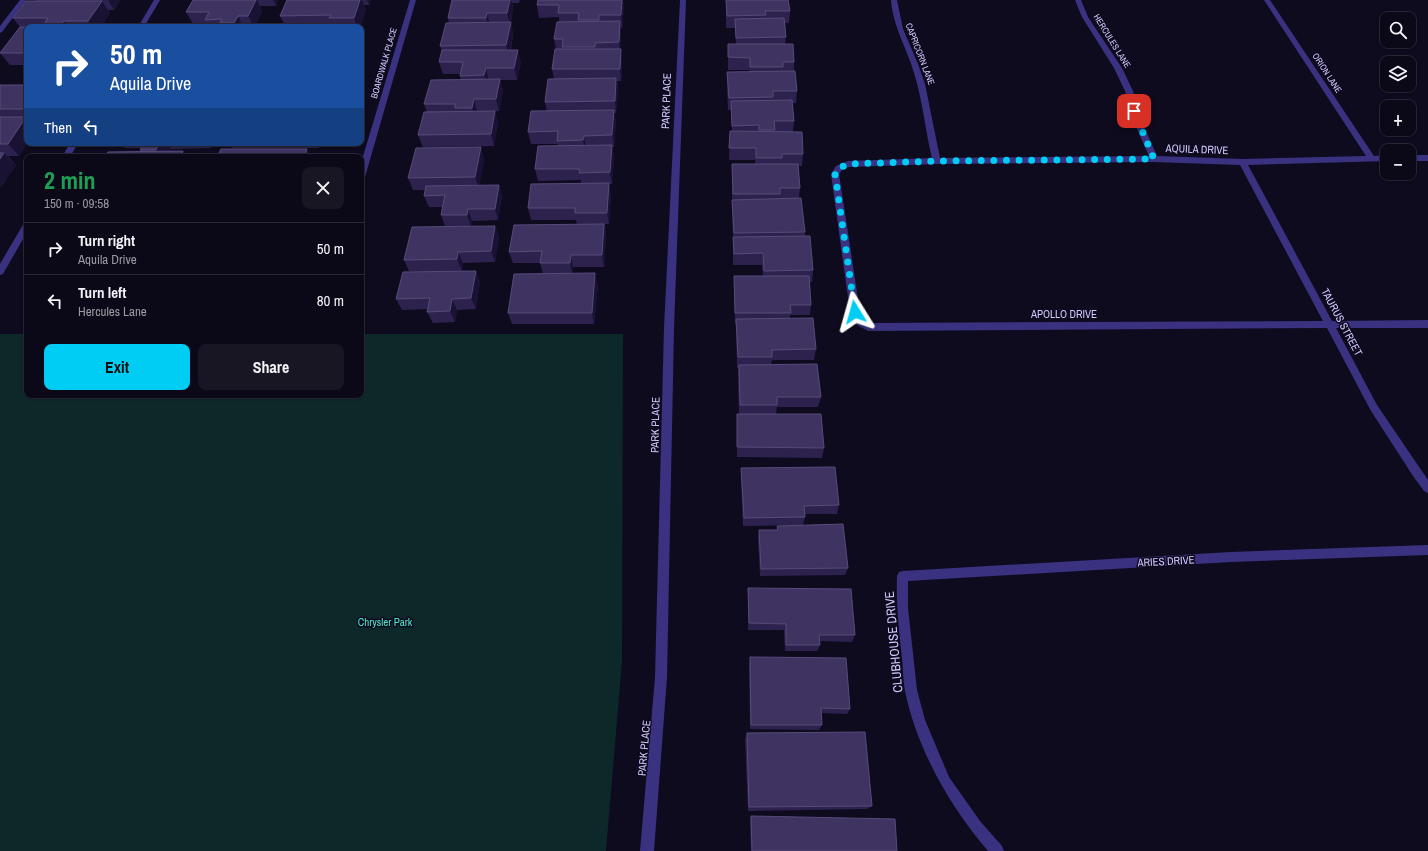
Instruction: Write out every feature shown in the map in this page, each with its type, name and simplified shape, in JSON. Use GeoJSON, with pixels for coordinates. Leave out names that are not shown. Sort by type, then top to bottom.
{"type":"FeatureCollection","features":[{"type":"Feature","properties":{"kind":"street"},"geometry":{"type":"LineString","coordinates":[[0,31],[23,0]]}},
{"type":"Feature","properties":{"kind":"street"},"geometry":{"type":"LineString","coordinates":[[143,24],[157,0]]}},
{"type":"Feature","properties":{"kind":"street","name":"BOARDWALK PLACE"},"geometry":{"type":"LineString","coordinates":[[364,167],[413,0]]}},
{"type":"Feature","properties":{"kind":"street","name":"PARK PLACE"},"geometry":{"type":"LineString","coordinates":[[647,851],[661,677],[669,328],[683,0]]}},
{"type":"Feature","properties":{"kind":"street","name":"CAPRICORN LANE"},"geometry":{"type":"LineString","coordinates":[[894,0],[897,24],[917,71],[924,95],[930,134],[937,161]]}},
{"type":"Feature","properties":{"kind":"street","name":"HERCULES LANE"},"geometry":{"type":"LineString","coordinates":[[1078,0],[1085,17],[1118,68],[1129,91],[1141,129],[1154,159]]}},
{"type":"Feature","properties":{"kind":"street","name":"ORION LANE"},"geometry":{"type":"LineString","coordinates":[[1267,0],[1371,158]]}},
{"type":"Feature","properties":{"kind":"street","name":"AQUILA DRIVE"},"geometry":{"type":"LineString","coordinates":[[839,168],[848,164],[937,161],[1154,159],[1243,162],[1380,158]]}},
{"type":"Feature","properties":{"kind":"street"},"geometry":{"type":"LineString","coordinates":[[1416,158],[1428,158]]}},
{"type":"Feature","properties":{"kind":"street","name":"TAURUS STREET"},"geometry":{"type":"LineString","coordinates":[[1243,162],[1374,408],[1428,488]]}},
{"type":"Feature","properties":{"kind":"street","name":"APOLLO DRIVE"},"geometry":{"type":"LineString","coordinates":[[839,168],[835,174],[855,312],[858,321],[868,327],[1428,324]]}},
{"type":"Feature","properties":{"kind":"street"},"geometry":{"type":"LineString","coordinates":[[0,272],[24,230]]}},
{"type":"Feature","properties":{"kind":"street","name":"ARIES DRIVE"},"geometry":{"type":"LineString","coordinates":[[903,576],[1238,557],[1428,550]]}},
{"type":"Feature","properties":{"kind":"street","name":"CLUBHOUSE DRIVE"},"geometry":{"type":"LineString","coordinates":[[903,576],[902,608],[911,690],[919,720],[945,781],[974,826],[997,851]]}},
{"type":"Feature","properties":{"kind":"green space","name":"Chrysler Park"},"geometry":{"type":"Polygon","coordinates":[[[0,334],[24,334],[24,398],[364,398],[364,334],[623,334],[622,661],[606,851],[0,851],[0,334]]]}},
{"type":"Feature","properties":{"kind":"building"},"geometry":{"type":"Polygon","coordinates":[[[193,0],[256,0],[248,16],[238,16],[234,23],[220,23],[222,19],[205,20],[209,12],[186,12],[193,0]]]}},
{"type":"Feature","properties":{"kind":"building"},"geometry":{"type":"Polygon","coordinates":[[[287,0],[360,0],[354,18],[329,18],[331,15],[280,16],[287,0]]]}},
{"type":"Feature","properties":{"kind":"building"},"geometry":{"type":"Polygon","coordinates":[[[452,0],[510,0],[507,13],[487,13],[486,18],[448,18],[452,0]]]}},
{"type":"Feature","properties":{"kind":"building"},"geometry":{"type":"Polygon","coordinates":[[[538,0],[622,0],[621,15],[599,15],[599,20],[578,20],[579,13],[558,13],[559,5],[537,5],[538,0]]]}},
{"type":"Feature","properties":{"kind":"building"},"geometry":{"type":"Polygon","coordinates":[[[726,0],[788,0],[790,11],[765,11],[766,15],[727,16],[726,0]]]}},
{"type":"Feature","properties":{"kind":"building"},"geometry":{"type":"Polygon","coordinates":[[[26,1],[102,1],[88,21],[64,21],[61,24],[44,24],[48,18],[13,18],[26,1]]]}},
{"type":"Feature","properties":{"kind":"building"},"geometry":{"type":"Polygon","coordinates":[[[784,18],[786,37],[736,38],[735,19],[784,18]]]}},
{"type":"Feature","properties":{"kind":"building"},"geometry":{"type":"Polygon","coordinates":[[[620,21],[619,42],[595,43],[595,47],[562,47],[563,39],[554,39],[557,22],[620,21]]]}},
{"type":"Feature","properties":{"kind":"building"},"geometry":{"type":"Polygon","coordinates":[[[511,22],[506,45],[440,46],[446,23],[511,22]]]}},
{"type":"Feature","properties":{"kind":"building"},"geometry":{"type":"Polygon","coordinates":[[[20,27],[24,27],[24,53],[0,53],[20,27]]]}},
{"type":"Feature","properties":{"kind":"building"},"geometry":{"type":"Polygon","coordinates":[[[728,44],[793,44],[794,62],[783,62],[783,67],[750,67],[750,58],[728,57],[728,44]]]}},
{"type":"Feature","properties":{"kind":"building"},"geometry":{"type":"Polygon","coordinates":[[[555,49],[621,49],[620,69],[552,69],[555,49]]]}},
{"type":"Feature","properties":{"kind":"building"},"geometry":{"type":"Polygon","coordinates":[[[442,50],[518,50],[514,68],[486,68],[484,75],[460,76],[463,62],[439,62],[442,50]]]}},
{"type":"Feature","properties":{"kind":"building"},"geometry":{"type":"Polygon","coordinates":[[[795,71],[797,91],[773,91],[773,97],[729,98],[727,72],[795,71]]]}},
{"type":"Feature","properties":{"kind":"building"},"geometry":{"type":"Polygon","coordinates":[[[616,78],[615,101],[545,102],[548,79],[616,78]]]}},
{"type":"Feature","properties":{"kind":"building"},"geometry":{"type":"Polygon","coordinates":[[[500,79],[496,99],[474,99],[472,108],[455,108],[455,104],[424,104],[431,80],[500,79]]]}},
{"type":"Feature","properties":{"kind":"building"},"geometry":{"type":"Polygon","coordinates":[[[0,85],[24,85],[24,109],[0,109],[0,85]]]}},
{"type":"Feature","properties":{"kind":"building"},"geometry":{"type":"Polygon","coordinates":[[[792,100],[794,121],[774,121],[775,130],[759,130],[759,125],[732,126],[731,101],[792,100]]]}},
{"type":"Feature","properties":{"kind":"building"},"geometry":{"type":"Polygon","coordinates":[[[614,110],[612,135],[584,136],[583,140],[557,141],[558,131],[528,132],[531,111],[614,110]]]}},
{"type":"Feature","properties":{"kind":"building"},"geometry":{"type":"Polygon","coordinates":[[[495,111],[491,134],[418,135],[424,112],[495,111]]]}},
{"type":"Feature","properties":{"kind":"building"},"geometry":{"type":"Polygon","coordinates":[[[0,117],[24,117],[24,120],[8,144],[0,144],[0,117]]]}},
{"type":"Feature","properties":{"kind":"building"},"geometry":{"type":"Polygon","coordinates":[[[730,131],[802,132],[803,154],[782,154],[782,158],[756,158],[756,148],[729,148],[730,131]]]}},
{"type":"Feature","properties":{"kind":"building"},"geometry":{"type":"Polygon","coordinates":[[[612,145],[610,172],[579,173],[580,169],[535,169],[538,146],[612,145]]]}},
{"type":"Feature","properties":{"kind":"building"},"geometry":{"type":"Polygon","coordinates":[[[142,146],[158,146],[156,150],[140,150],[142,146]]]}},
{"type":"Feature","properties":{"kind":"building"},"geometry":{"type":"Polygon","coordinates":[[[481,147],[475,177],[408,178],[416,148],[481,147]]]}},
{"type":"Feature","properties":{"kind":"building"},"geometry":{"type":"Polygon","coordinates":[[[221,149],[307,149],[305,154],[218,154],[221,149]]]}},
{"type":"Feature","properties":{"kind":"building"},"geometry":{"type":"Polygon","coordinates":[[[183,151],[182,154],[107,154],[108,152],[183,151]]]}},
{"type":"Feature","properties":{"kind":"building"},"geometry":{"type":"Polygon","coordinates":[[[0,153],[4,153],[0,159],[0,153]]]}},
{"type":"Feature","properties":{"kind":"building"},"geometry":{"type":"Polygon","coordinates":[[[732,164],[798,164],[800,188],[780,188],[780,194],[733,194],[732,164]]]}},
{"type":"Feature","properties":{"kind":"building"},"geometry":{"type":"Polygon","coordinates":[[[609,183],[607,213],[575,213],[575,208],[528,208],[531,184],[609,183]]]}},
{"type":"Feature","properties":{"kind":"building"},"geometry":{"type":"Polygon","coordinates":[[[499,185],[495,209],[468,209],[467,215],[441,215],[445,195],[424,196],[426,186],[499,185]]]}},
{"type":"Feature","properties":{"kind":"building"},"geometry":{"type":"Polygon","coordinates":[[[801,198],[805,232],[734,233],[732,200],[801,198]]]}},
{"type":"Feature","properties":{"kind":"building"},"geometry":{"type":"Polygon","coordinates":[[[604,224],[602,255],[571,255],[570,263],[540,263],[542,251],[509,252],[514,225],[604,224]]]}},
{"type":"Feature","properties":{"kind":"building"},"geometry":{"type":"Polygon","coordinates":[[[495,226],[491,251],[458,252],[457,259],[404,260],[412,227],[495,226]]]}},
{"type":"Feature","properties":{"kind":"building"},"geometry":{"type":"Polygon","coordinates":[[[810,236],[813,270],[764,271],[763,253],[734,254],[733,237],[810,236]]]}},
{"type":"Feature","properties":{"kind":"building"},"geometry":{"type":"Polygon","coordinates":[[[476,271],[471,298],[452,299],[450,311],[427,312],[430,298],[396,299],[403,272],[476,271]]]}},
{"type":"Feature","properties":{"kind":"building"},"geometry":{"type":"Polygon","coordinates":[[[595,273],[592,313],[508,313],[514,274],[595,273]]]}},
{"type":"Feature","properties":{"kind":"building"},"geometry":{"type":"Polygon","coordinates":[[[734,276],[809,276],[811,305],[790,305],[791,313],[735,313],[734,276]]]}},
{"type":"Feature","properties":{"kind":"building"},"geometry":{"type":"Polygon","coordinates":[[[813,318],[816,349],[772,350],[772,357],[738,357],[736,319],[813,318]]]}},
{"type":"Feature","properties":{"kind":"building"},"geometry":{"type":"Polygon","coordinates":[[[817,364],[821,397],[777,397],[777,405],[740,405],[739,365],[817,364]]]}},
{"type":"Feature","properties":{"kind":"building"},"geometry":{"type":"Polygon","coordinates":[[[737,414],[821,414],[824,448],[737,447],[737,414]]]}},
{"type":"Feature","properties":{"kind":"building"},"geometry":{"type":"Polygon","coordinates":[[[835,467],[839,505],[804,506],[805,517],[744,518],[741,468],[835,467]]]}},
{"type":"Feature","properties":{"kind":"building"},"geometry":{"type":"Polygon","coordinates":[[[843,524],[848,568],[761,569],[759,530],[778,530],[777,526],[843,524]]]}},
{"type":"Feature","properties":{"kind":"building"},"geometry":{"type":"Polygon","coordinates":[[[748,588],[851,589],[855,635],[819,635],[820,645],[786,645],[786,624],[749,623],[748,588]]]}},
{"type":"Feature","properties":{"kind":"building"},"geometry":{"type":"Polygon","coordinates":[[[750,657],[846,658],[850,709],[821,708],[822,725],[751,725],[750,657]]]}},
{"type":"Feature","properties":{"kind":"building"},"geometry":{"type":"Polygon","coordinates":[[[865,732],[872,806],[749,807],[747,733],[865,732]]]}},
{"type":"Feature","properties":{"kind":"building"},"geometry":{"type":"Polygon","coordinates":[[[751,816],[895,819],[897,851],[752,851],[751,816]]]}},
{"type":"Feature","properties":{"kind":"route"},"geometry":{"type":"LineString","coordinates":[[855,312],[835,174],[839,168],[848,164],[937,161],[1154,159],[1134,111]]}}]}
